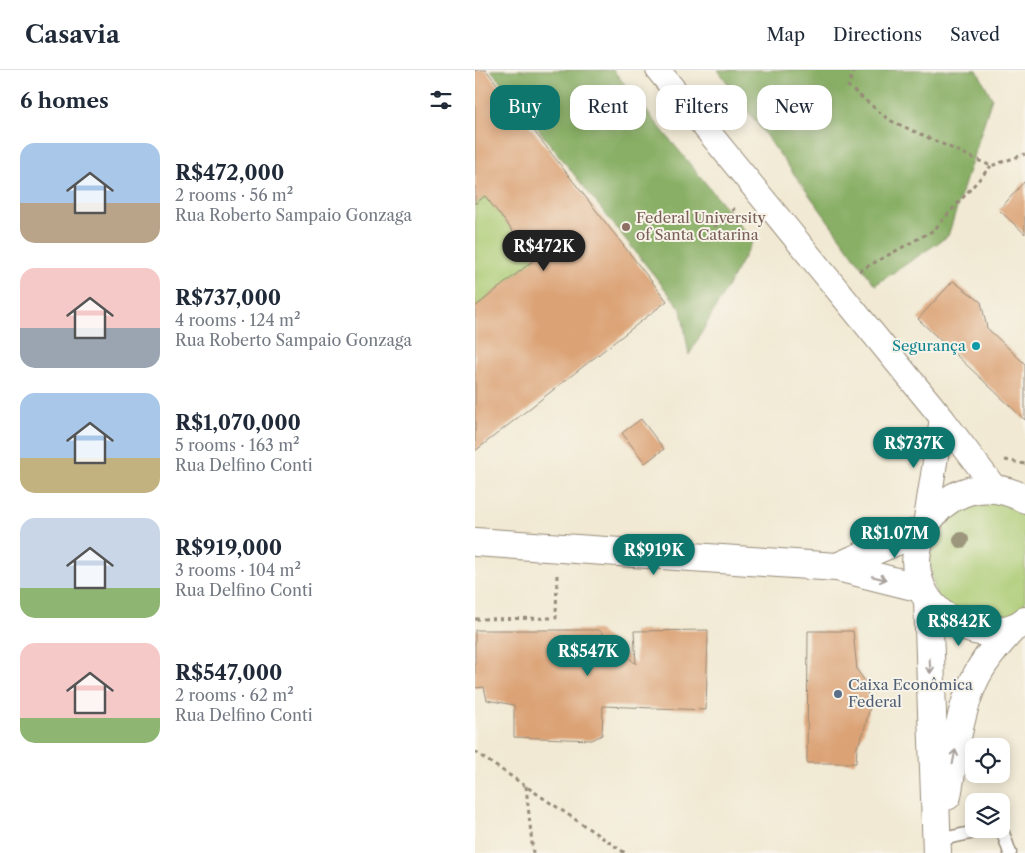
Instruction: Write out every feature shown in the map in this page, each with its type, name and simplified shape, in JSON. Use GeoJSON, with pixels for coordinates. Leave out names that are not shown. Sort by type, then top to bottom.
{"type":"FeatureCollection","features":[{"type":"Feature","properties":{"kind":"main road"},"geometry":{"type":"LineString","coordinates":[[938,846],[925,594],[916,569],[917,549],[924,528],[938,508],[954,496],[974,490],[995,488],[1014,493],[1025,499]]}},
{"type":"Feature","properties":{"kind":"main road"},"geometry":{"type":"LineString","coordinates":[[837,567],[924,528]]}},
{"type":"Feature","properties":{"kind":"main road"},"geometry":{"type":"LineString","coordinates":[[475,542],[837,567],[925,594],[951,622],[981,632],[1021,625]]}},
{"type":"Feature","properties":{"kind":"main road"},"geometry":{"type":"LineString","coordinates":[[938,846],[965,706],[974,680],[991,652],[1021,625]]}},
{"type":"Feature","properties":{"kind":"street"},"geometry":{"type":"LineString","coordinates":[[658,70],[942,418],[995,488]]}},
{"type":"Feature","properties":{"kind":"street"},"geometry":{"type":"LineString","coordinates":[[924,528],[942,418]]}},
{"type":"Feature","properties":{"kind":"lane"},"geometry":{"type":"LineString","coordinates":[[938,846],[965,837]]}},
{"type":"Feature","properties":{"kind":"lane"},"geometry":{"type":"LineString","coordinates":[[1005,838],[1010,853]]}},
{"type":"Feature","properties":{"kind":"path"},"geometry":{"type":"LineString","coordinates":[[853,70],[848,86],[889,120],[991,166]]}},
{"type":"Feature","properties":{"kind":"path"},"geometry":{"type":"LineString","coordinates":[[859,271],[934,230],[991,166],[1025,154]]}},
{"type":"Feature","properties":{"kind":"path"},"geometry":{"type":"LineString","coordinates":[[714,226],[736,207]]}},
{"type":"Feature","properties":{"kind":"path"},"geometry":{"type":"LineString","coordinates":[[1003,460],[1025,464]]}},
{"type":"Feature","properties":{"kind":"path"},"geometry":{"type":"LineString","coordinates":[[475,619],[556,618],[557,548]]}},
{"type":"Feature","properties":{"kind":"path"},"geometry":{"type":"LineString","coordinates":[[475,752],[625,853]]}},
{"type":"Feature","properties":{"kind":"path"},"geometry":{"type":"LineString","coordinates":[[526,786],[533,853]]}},
{"type":"Feature","properties":{"kind":"green space"},"geometry":{"type":"Polygon","coordinates":[[[491,70],[613,70],[625,85],[570,85],[570,130],[646,130],[646,110],[656,123],[656,130],[662,130],[753,241],[689,355],[681,309],[539,130],[560,130],[560,85],[503,85],[491,70]]]}},
{"type":"Feature","properties":{"kind":"green space"},"geometry":{"type":"Polygon","coordinates":[[[718,70],[977,70],[992,98],[948,236],[875,285],[762,130],[832,130],[832,85],[757,85],[757,123],[747,110],[747,85],[729,85],[718,70]]]}},
{"type":"Feature","properties":{"kind":"green space"},"geometry":{"type":"Polygon","coordinates":[[[485,196],[535,259],[475,307],[475,204],[485,196]]]}},
{"type":"Feature","properties":{"kind":"green space"},"geometry":{"type":"Polygon","coordinates":[[[977,496],[1025,508],[1025,613],[987,628],[939,608],[924,540],[934,521],[977,496]]]}},
{"type":"Feature","properties":{"kind":"building"},"geometry":{"type":"Polygon","coordinates":[[[475,70],[486,70],[498,85],[490,85],[490,130],[533,130],[667,301],[475,451],[475,307],[535,259],[485,196],[475,204],[475,70]]]}},
{"type":"Feature","properties":{"kind":"building"},"geometry":{"type":"Polygon","coordinates":[[[1025,181],[1025,234],[999,210],[1025,181]]]}},
{"type":"Feature","properties":{"kind":"building","name":"Segurança"},"geometry":{"type":"Polygon","coordinates":[[[953,281],[981,302],[987,328],[1025,364],[1025,420],[918,319],[953,281]]]}},
{"type":"Feature","properties":{"kind":"building"},"geometry":{"type":"Polygon","coordinates":[[[641,419],[664,449],[645,463],[622,433],[641,419]]]}},
{"type":"Feature","properties":{"kind":"building"},"geometry":{"type":"Polygon","coordinates":[[[475,630],[599,630],[636,664],[634,631],[708,630],[706,710],[603,706],[602,735],[592,740],[514,737],[514,705],[487,700],[484,687],[475,688],[475,630]]]}},
{"type":"Feature","properties":{"kind":"building","name":"Caixa Econômica Federal"},"geometry":{"type":"Polygon","coordinates":[[[808,631],[853,631],[857,670],[865,681],[870,707],[863,734],[857,747],[856,763],[807,763],[808,631]]]}},
{"type":"Feature","properties":{"kind":"place","name":"Federal University of Santa Catarina"},"geometry":{"type":"Point","coordinates":[626,227]}},
{"type":"Feature","properties":{"kind":"place","name":"Segurança"},"geometry":{"type":"Point","coordinates":[976,346]}},
{"type":"Feature","properties":{"kind":"place","name":"Caixa Econômica Federal"},"geometry":{"type":"Point","coordinates":[838,694]}}]}
